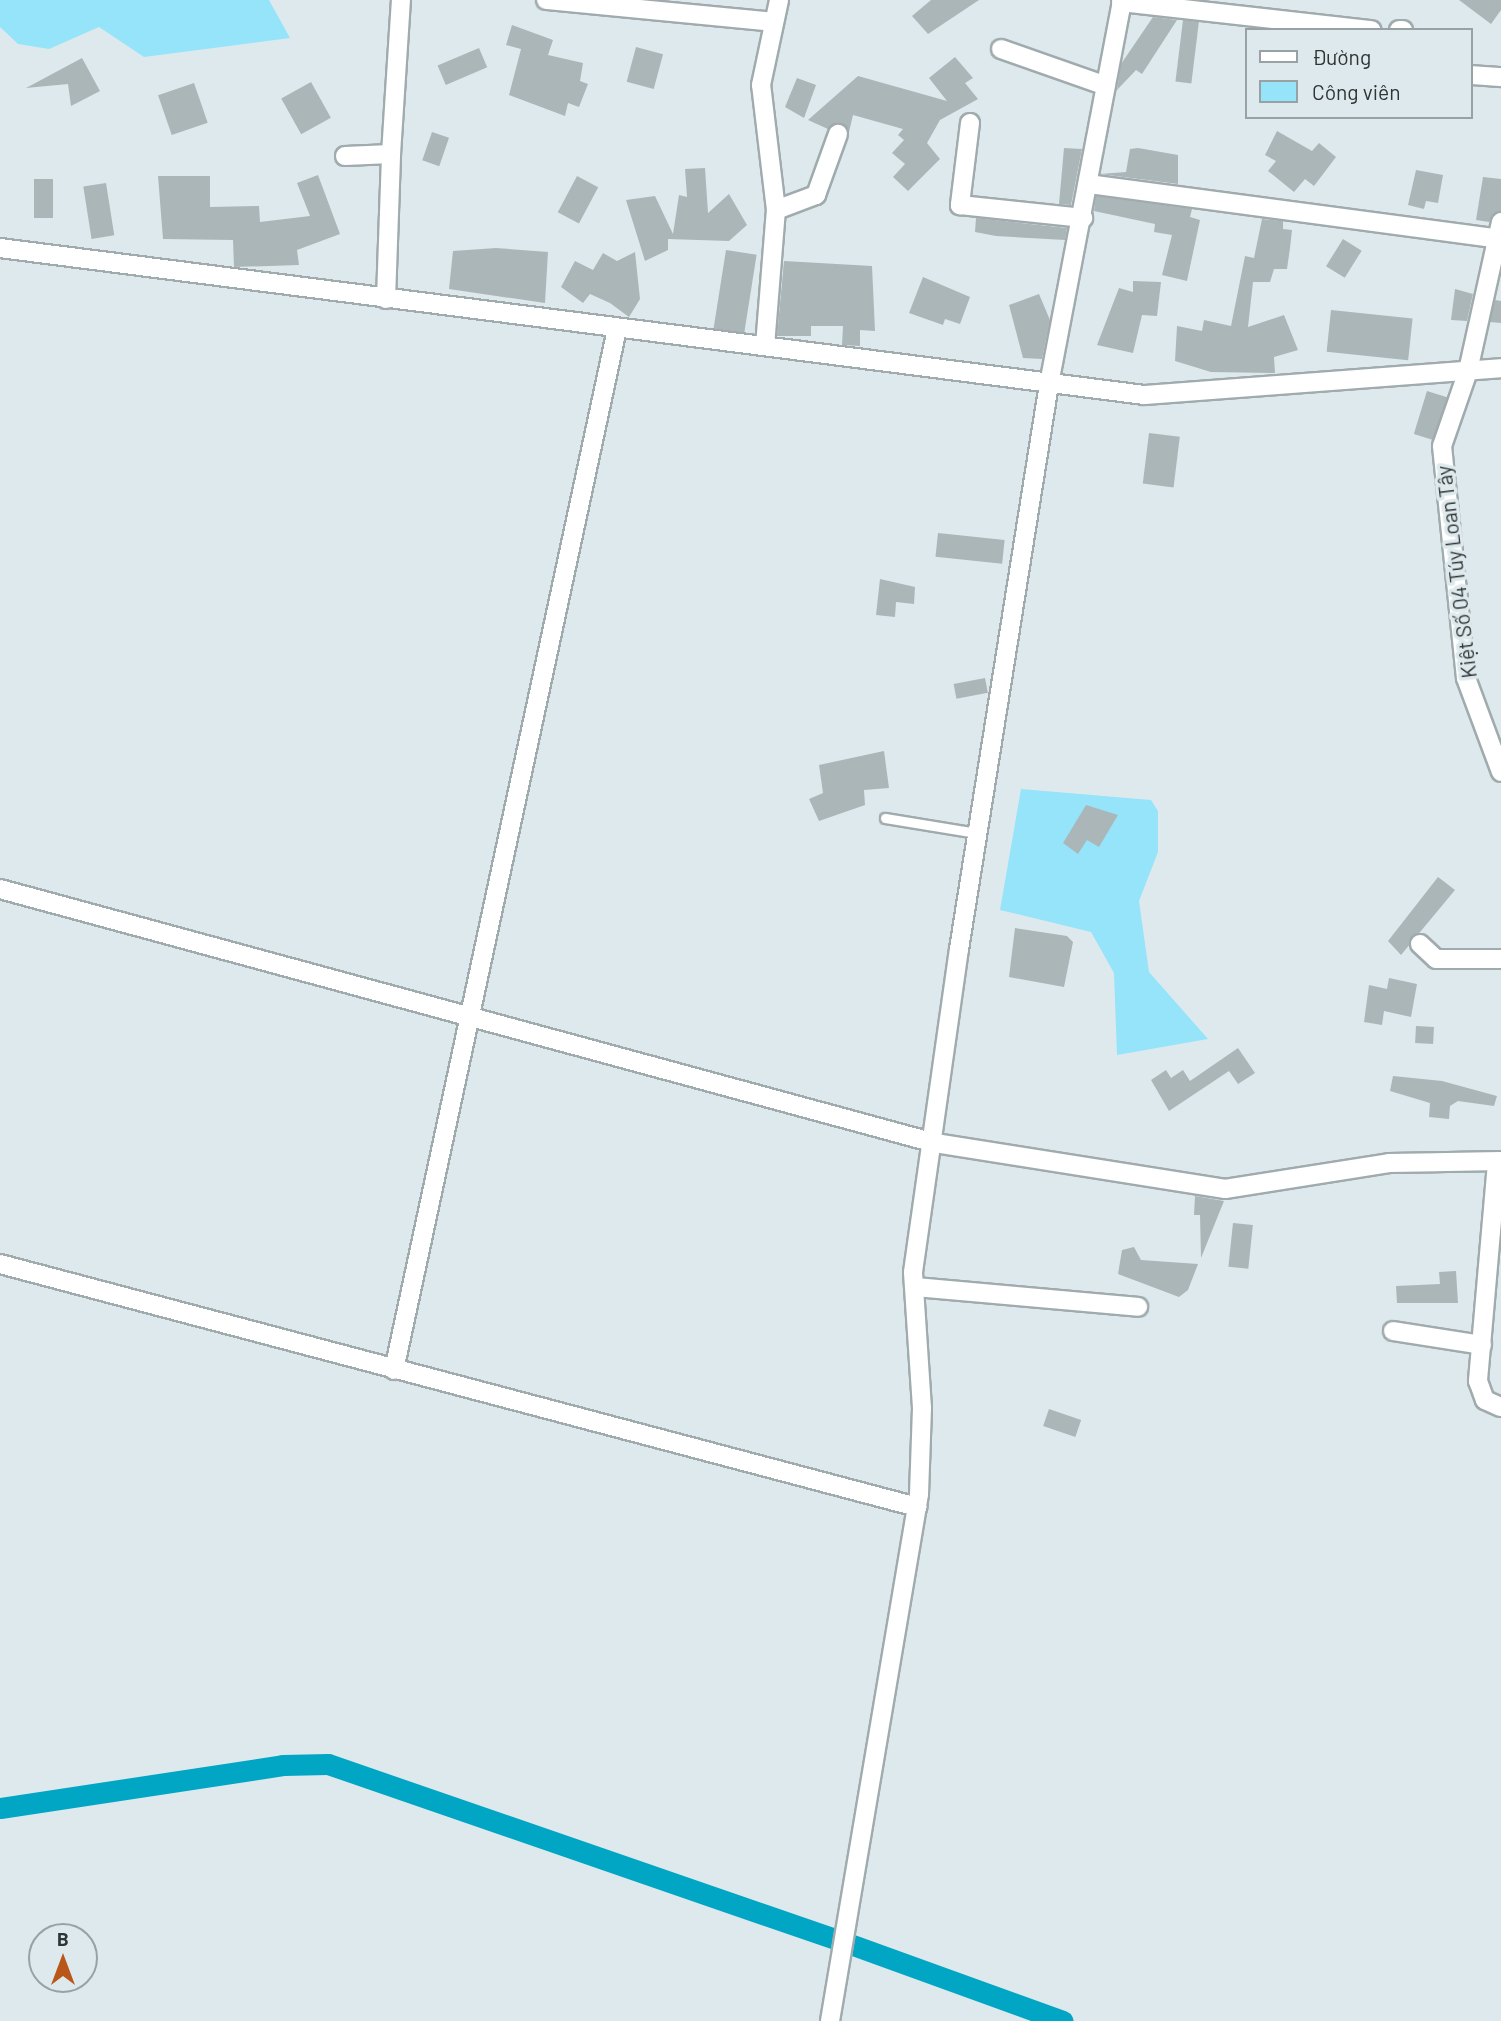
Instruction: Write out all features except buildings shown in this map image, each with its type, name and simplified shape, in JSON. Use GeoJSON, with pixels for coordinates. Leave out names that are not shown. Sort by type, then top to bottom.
{"type":"FeatureCollection","features":[{"type":"Feature","properties":{"kind":"street"},"geometry":{"type":"LineString","coordinates":[[386,299],[391,153],[401,0]]}},
{"type":"Feature","properties":{"kind":"street"},"geometry":{"type":"LineString","coordinates":[[546,0],[774,22]]}},
{"type":"Feature","properties":{"kind":"street"},"geometry":{"type":"LineString","coordinates":[[765,345],[776,210],[761,85],[779,0]]}},
{"type":"Feature","properties":{"kind":"street"},"geometry":{"type":"LineString","coordinates":[[830,2021],[917,1507],[922,1408],[915,1287],[977,833],[1049,384],[1083,218],[1121,1],[1354,28]]}},
{"type":"Feature","properties":{"kind":"street"},"geometry":{"type":"LineString","coordinates":[[1001,50],[1106,86]]}},
{"type":"Feature","properties":{"kind":"street"},"geometry":{"type":"LineString","coordinates":[[1473,75],[1501,77]]}},
{"type":"Feature","properties":{"kind":"street"},"geometry":{"type":"LineString","coordinates":[[970,123],[960,205],[1083,218]]}},
{"type":"Feature","properties":{"kind":"street"},"geometry":{"type":"LineString","coordinates":[[776,210],[817,195],[838,134]]}},
{"type":"Feature","properties":{"kind":"street"},"geometry":{"type":"LineString","coordinates":[[345,156],[391,153]]}},
{"type":"Feature","properties":{"kind":"street"},"geometry":{"type":"LineString","coordinates":[[1089,184],[1499,233]]}},
{"type":"Feature","properties":{"kind":"street","name":"Kiệt Số 04 Túy Loan Tây"},"geometry":{"type":"LineString","coordinates":[[1499,233],[1468,371],[1442,446],[1466,678],[1501,772]]}},
{"type":"Feature","properties":{"kind":"street"},"geometry":{"type":"LineString","coordinates":[[0,248],[1144,395],[1501,368]]}},
{"type":"Feature","properties":{"kind":"street"},"geometry":{"type":"LineString","coordinates":[[394,1370],[617,329]]}},
{"type":"Feature","properties":{"kind":"street"},"geometry":{"type":"LineString","coordinates":[[0,889],[935,1143],[1187,1188],[1225,1189],[1276,1178],[1330,1177],[1390,1163],[1499,1162],[1480,1391],[1501,1407]]}},
{"type":"Feature","properties":{"kind":"street"},"geometry":{"type":"LineString","coordinates":[[1420,944],[1436,959],[1501,959]]}},
{"type":"Feature","properties":{"kind":"street"},"geometry":{"type":"LineString","coordinates":[[0,1264],[917,1507]]}},
{"type":"Feature","properties":{"kind":"street"},"geometry":{"type":"LineString","coordinates":[[915,1287],[1138,1307]]}},
{"type":"Feature","properties":{"kind":"street"},"geometry":{"type":"LineString","coordinates":[[1393,1331],[1482,1345]]}},
{"type":"Feature","properties":{"kind":"lane"},"geometry":{"type":"LineString","coordinates":[[885,818],[977,833]]}},
{"type":"Feature","properties":{"kind":"green space"},"geometry":{"type":"Polygon","coordinates":[[[0,0],[269,0],[290,38],[144,57],[99,27],[49,49],[18,44],[0,27],[0,0]]]}},
{"type":"Feature","properties":{"kind":"green space"},"geometry":{"type":"Polygon","coordinates":[[[1021,789],[1151,800],[1158,811],[1158,852],[1139,901],[1149,972],[1208,1039],[1117,1055],[1114,973],[1091,932],[1000,910],[1021,789]]]}},
{"type":"Feature","properties":{"kind":"waterway"},"geometry":{"type":"LineString","coordinates":[[0,1808],[283,1765],[328,1764],[838,1940]]}},
{"type":"Feature","properties":{"kind":"waterway"},"geometry":{"type":"LineString","coordinates":[[850,1944],[1063,2021]]}}]}
